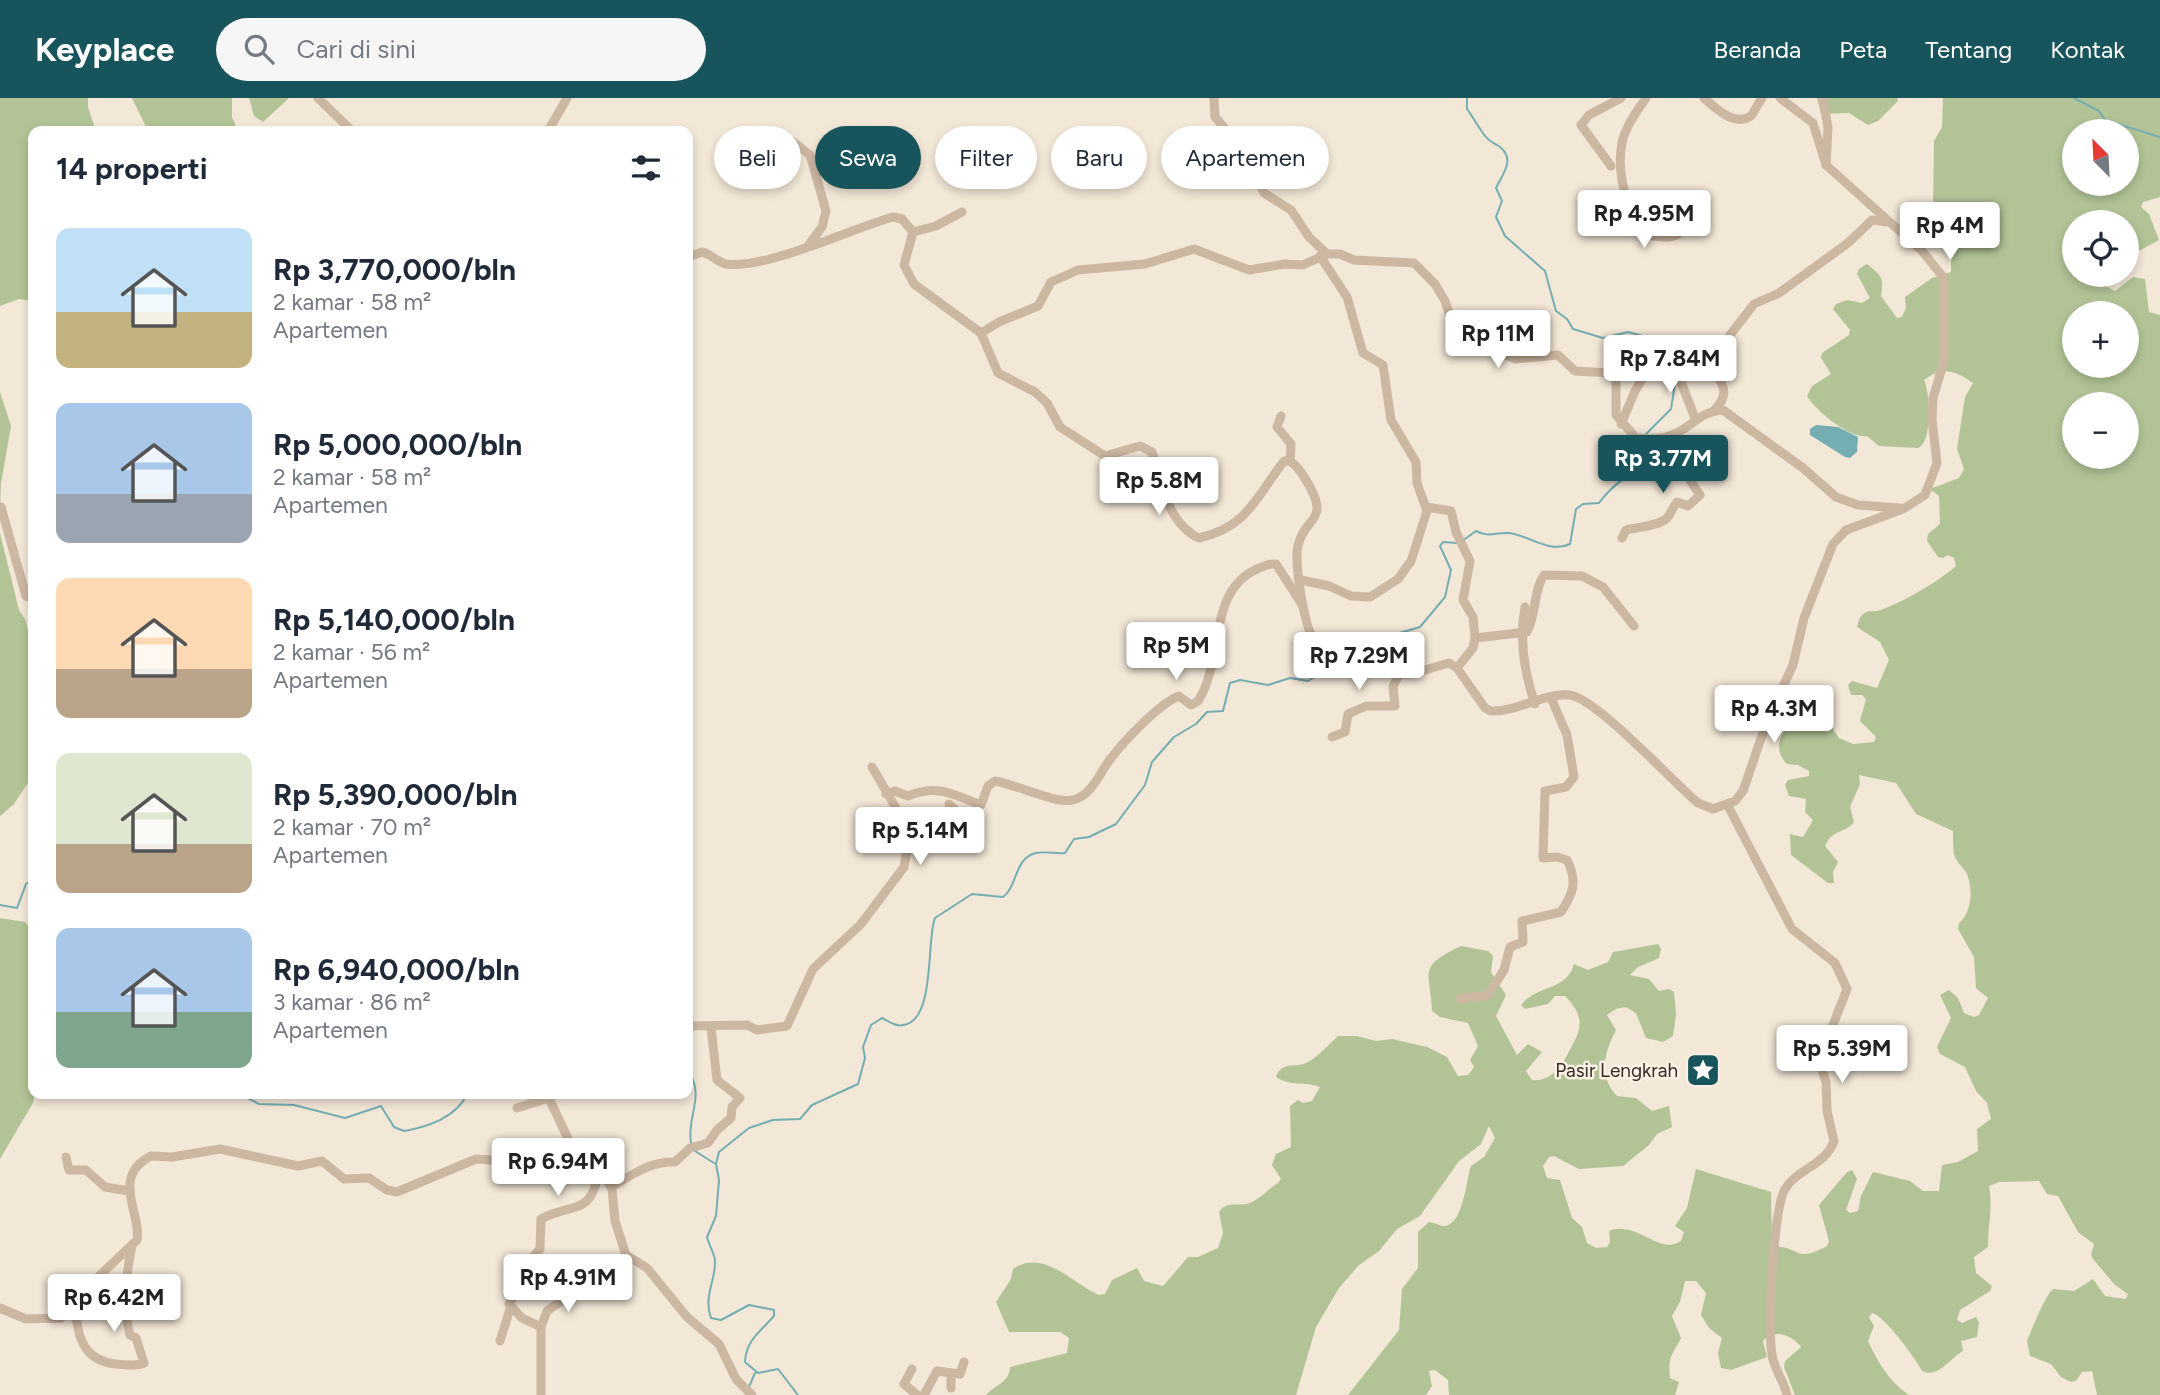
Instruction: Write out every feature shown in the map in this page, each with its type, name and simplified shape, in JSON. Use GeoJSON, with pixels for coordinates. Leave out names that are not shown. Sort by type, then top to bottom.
{"type":"FeatureCollection","features":[{"type":"Feature","properties":{"kind":"street"},"geometry":{"type":"LineString","coordinates":[[318,98],[347,126]]}},
{"type":"Feature","properties":{"kind":"street"},"geometry":{"type":"LineString","coordinates":[[551,126],[567,98]]}},
{"type":"Feature","properties":{"kind":"street"},"geometry":{"type":"LineString","coordinates":[[1214,98],[1215,117],[1241,147],[1264,193],[1291,210],[1324,255],[1347,297],[1363,353],[1383,365],[1391,420],[1416,462],[1418,483],[1426,507],[1409,566],[1378,594],[1361,598],[1329,586],[1301,580]]}},
{"type":"Feature","properties":{"kind":"street"},"geometry":{"type":"LineString","coordinates":[[1611,166],[1581,125],[1589,115],[1621,98]]}},
{"type":"Feature","properties":{"kind":"street"},"geometry":{"type":"LineString","coordinates":[[1646,98],[1622,142],[1622,172],[1630,206],[1643,234],[1670,238],[1678,235],[1689,221]]}},
{"type":"Feature","properties":{"kind":"street"},"geometry":{"type":"LineString","coordinates":[[1704,98],[1723,114],[1745,120],[1751,116],[1762,98]]}},
{"type":"Feature","properties":{"kind":"street"},"geometry":{"type":"LineString","coordinates":[[913,232],[904,265],[907,274],[929,297],[981,333],[999,373],[1020,382],[1047,403],[1060,427],[1105,456],[1140,446],[1152,452],[1178,524],[1199,538],[1210,535],[1247,514],[1284,461],[1298,466],[1318,502],[1317,514],[1298,545],[1305,611],[1313,638],[1399,674],[1418,672],[1446,662],[1457,668],[1465,684],[1488,710],[1535,704],[1569,695],[1582,700],[1599,711],[1702,807],[1713,809],[1728,806],[1743,791],[1767,721],[1786,686],[1804,618],[1833,544],[1846,530],[1903,509],[1925,495],[1937,463],[1931,419],[1933,398],[1944,361],[1944,278],[1922,251],[1826,165],[1813,123],[1780,98]]}},
{"type":"Feature","properties":{"kind":"street"},"geometry":{"type":"LineString","coordinates":[[1823,98],[1828,128],[1826,165]]}},
{"type":"Feature","properties":{"kind":"street"},"geometry":{"type":"LineString","coordinates":[[801,148],[810,155],[826,211],[822,227],[807,247]]}},
{"type":"Feature","properties":{"kind":"street"},"geometry":{"type":"LineString","coordinates":[[1869,222],[1872,207]]}},
{"type":"Feature","properties":{"kind":"street"},"geometry":{"type":"LineString","coordinates":[[913,232],[962,212]]}},
{"type":"Feature","properties":{"kind":"street"},"geometry":{"type":"LineString","coordinates":[[693,255],[702,252],[726,264],[739,264],[807,247],[893,217],[902,219],[913,232]]}},
{"type":"Feature","properties":{"kind":"street"},"geometry":{"type":"LineString","coordinates":[[1714,411],[1721,401],[1724,387],[1716,368],[1724,362],[1730,335],[1754,304],[1779,293],[1848,243],[1869,222],[1881,219],[1894,226]]}},
{"type":"Feature","properties":{"kind":"street"},"geometry":{"type":"LineString","coordinates":[[981,333],[1006,318],[1038,306],[1051,282],[1078,270],[1145,264],[1194,249],[1249,270],[1286,264],[1303,265],[1324,255],[1340,254],[1354,260],[1414,263],[1435,284],[1462,335],[1487,349],[1516,359],[1558,355],[1575,372],[1612,373],[1616,379],[1616,415],[1621,424],[1636,438],[1660,438],[1676,434],[1695,418],[1723,410],[1803,468],[1836,497],[1858,505],[1903,509]]}},
{"type":"Feature","properties":{"kind":"street"},"geometry":{"type":"LineString","coordinates":[[1621,424],[1657,356],[1658,341]]}},
{"type":"Feature","properties":{"kind":"street"},"geometry":{"type":"LineString","coordinates":[[1651,363],[1681,382],[1695,418]]}},
{"type":"Feature","properties":{"kind":"street"},"geometry":{"type":"LineString","coordinates":[[1281,416],[1277,427],[1291,443],[1290,461]]}},
{"type":"Feature","properties":{"kind":"street"},"geometry":{"type":"LineString","coordinates":[[1622,538],[1629,529],[1643,524],[1650,526],[1666,519],[1677,502],[1688,506],[1696,502],[1700,495],[1679,464],[1662,452],[1660,438]]}},
{"type":"Feature","properties":{"kind":"street"},"geometry":{"type":"LineString","coordinates":[[1,507],[28,597]]}},
{"type":"Feature","properties":{"kind":"street"},"geometry":{"type":"LineString","coordinates":[[1426,507],[1451,511],[1456,532],[1469,556],[1463,600],[1473,617],[1475,638],[1473,648],[1457,668]]}},
{"type":"Feature","properties":{"kind":"street"},"geometry":{"type":"LineString","coordinates":[[886,794],[895,791],[908,796],[922,789],[936,789],[983,804],[988,786],[995,781],[1064,800],[1081,796],[1090,789],[1112,757],[1167,702],[1179,696],[1191,705],[1196,703],[1210,670],[1226,601],[1245,575],[1276,564],[1305,611]]}},
{"type":"Feature","properties":{"kind":"street"},"geometry":{"type":"LineString","coordinates":[[1475,638],[1528,632],[1535,617],[1533,607],[1543,575],[1582,576],[1591,580],[1612,594],[1634,626]]}},
{"type":"Feature","properties":{"kind":"street"},"geometry":{"type":"LineString","coordinates":[[1525,607],[1525,672],[1535,704]]}},
{"type":"Feature","properties":{"kind":"street"},"geometry":{"type":"LineString","coordinates":[[1332,737],[1345,732],[1348,714],[1354,709],[1395,706],[1392,690],[1399,674]]}},
{"type":"Feature","properties":{"kind":"street"},"geometry":{"type":"LineString","coordinates":[[1460,999],[1488,995],[1504,970],[1510,947],[1522,942],[1522,921],[1561,912],[1574,892],[1572,870],[1567,860],[1557,857],[1543,858],[1545,791],[1568,786],[1574,775],[1567,735],[1552,698]]}},
{"type":"Feature","properties":{"kind":"street"},"geometry":{"type":"LineString","coordinates":[[693,1026],[747,1025],[757,1030],[788,1025],[813,970],[856,930],[904,866],[910,832],[872,766]]}},
{"type":"Feature","properties":{"kind":"street"},"geometry":{"type":"LineString","coordinates":[[960,814],[972,802]]}},
{"type":"Feature","properties":{"kind":"street"},"geometry":{"type":"LineString","coordinates":[[949,804],[960,814],[964,827]]}},
{"type":"Feature","properties":{"kind":"street"},"geometry":{"type":"LineString","coordinates":[[1728,806],[1792,929],[1835,964],[1847,989],[1819,1061],[1826,1082],[1834,1141],[1824,1157],[1788,1185],[1779,1208],[1771,1299],[1772,1348],[1787,1395]]}},
{"type":"Feature","properties":{"kind":"street"},"geometry":{"type":"LineString","coordinates":[[611,1187],[646,1167],[663,1161],[675,1162],[690,1148],[708,1143],[731,1118],[732,1107],[740,1098],[717,1080],[711,1028]]}},
{"type":"Feature","properties":{"kind":"street"},"geometry":{"type":"LineString","coordinates":[[517,1108],[540,1099]]}},
{"type":"Feature","properties":{"kind":"street"},"geometry":{"type":"LineString","coordinates":[[549,1099],[570,1143],[599,1171],[611,1187],[614,1222],[626,1255],[646,1268],[687,1317],[719,1344],[746,1390]]}},
{"type":"Feature","properties":{"kind":"street"},"geometry":{"type":"LineString","coordinates":[[74,1301],[80,1343],[86,1352],[117,1364],[144,1363],[136,1338],[130,1335],[125,1317],[125,1280],[132,1245],[138,1234],[129,1191],[137,1169],[151,1156],[176,1157],[220,1149],[298,1166],[322,1161],[344,1179],[369,1178],[387,1190],[397,1192],[476,1159],[524,1162],[581,1154]]}},
{"type":"Feature","properties":{"kind":"street"},"geometry":{"type":"LineString","coordinates":[[66,1157],[72,1171],[86,1170],[105,1187],[129,1191]]}},
{"type":"Feature","properties":{"kind":"street"},"geometry":{"type":"LineString","coordinates":[[500,1342],[510,1309],[509,1303],[517,1291],[521,1271],[540,1249],[540,1219],[572,1209],[590,1199],[595,1193],[599,1171]]}},
{"type":"Feature","properties":{"kind":"street"},"geometry":{"type":"LineString","coordinates":[[0,1308],[26,1319],[57,1321],[132,1245]]}},
{"type":"Feature","properties":{"kind":"street"},"geometry":{"type":"LineString","coordinates":[[541,1395],[541,1327],[547,1311],[626,1255]]}},
{"type":"Feature","properties":{"kind":"street"},"geometry":{"type":"LineString","coordinates":[[510,1309],[541,1327]]}},
{"type":"Feature","properties":{"kind":"street"},"geometry":{"type":"LineString","coordinates":[[924,1395],[937,1371],[961,1373],[964,1362]]}},
{"type":"Feature","properties":{"kind":"street"},"geometry":{"type":"LineString","coordinates":[[912,1369],[904,1385],[917,1395]]}},
{"type":"Feature","properties":{"kind":"street"},"geometry":{"type":"LineString","coordinates":[[951,1374],[951,1388]]}},
{"type":"Feature","properties":{"kind":"green space"},"geometry":{"type":"Polygon","coordinates":[[[0,98],[88,98],[94,126],[28,126],[28,300],[19,299],[0,306],[0,98]]]}},
{"type":"Feature","properties":{"kind":"green space"},"geometry":{"type":"Polygon","coordinates":[[[132,98],[232,98],[232,117],[236,126],[146,126],[132,98]]]}},
{"type":"Feature","properties":{"kind":"green space"},"geometry":{"type":"Polygon","coordinates":[[[249,98],[289,98],[263,122],[254,116],[249,98]]]}},
{"type":"Feature","properties":{"kind":"green space"},"geometry":{"type":"Polygon","coordinates":[[[1817,98],[1897,98],[1898,101],[1878,121],[1868,125],[1849,113],[1821,114],[1817,98]]]}},
{"type":"Feature","properties":{"kind":"green space"},"geometry":{"type":"Polygon","coordinates":[[[1943,98],[2160,98],[2160,197],[2143,202],[2141,207],[2149,214],[2159,240],[2139,251],[2139,210],[2062,210],[2062,287],[2108,287],[2115,291],[2120,287],[2139,287],[2139,278],[2145,279],[2149,312],[2160,315],[2160,1395],[2097,1395],[2092,1371],[2082,1372],[2076,1381],[2071,1382],[2061,1377],[2051,1364],[2030,1356],[2027,1341],[2053,1289],[2074,1291],[2093,1279],[2105,1296],[2126,1299],[2128,1294],[2115,1285],[2093,1259],[2091,1255],[2094,1244],[2078,1232],[2058,1196],[2047,1194],[2039,1181],[1999,1182],[1989,1186],[1988,1247],[1974,1257],[1976,1273],[1992,1286],[1990,1291],[1960,1310],[1957,1320],[1962,1323],[1976,1317],[1979,1322],[1977,1337],[1961,1341],[1963,1351],[1944,1367],[1928,1373],[1922,1371],[1892,1329],[1878,1316],[1872,1313],[1869,1317],[1874,1326],[1868,1341],[1872,1349],[1890,1378],[1909,1395],[1795,1395],[1784,1367],[1785,1361],[1801,1347],[1793,1339],[1777,1334],[1763,1341],[1767,1357],[1731,1370],[1721,1368],[1718,1353],[1722,1338],[1709,1328],[1701,1315],[1706,1293],[1696,1281],[1685,1281],[1680,1302],[1672,1316],[1681,1338],[1671,1356],[1670,1365],[1670,1378],[1679,1382],[1675,1395],[1449,1395],[1448,1380],[1435,1370],[1429,1371],[1432,1386],[1426,1395],[1348,1395],[1399,1330],[1402,1289],[1418,1268],[1418,1232],[1429,1222],[1445,1226],[1456,1217],[1471,1166],[1484,1157],[1495,1138],[1489,1126],[1481,1144],[1459,1161],[1420,1216],[1397,1229],[1379,1251],[1359,1265],[1339,1288],[1316,1327],[1296,1395],[986,1395],[1005,1380],[1010,1367],[1067,1353],[1069,1338],[1060,1332],[1009,1332],[996,1302],[1011,1279],[1013,1269],[1024,1264],[1046,1265],[1099,1295],[1105,1294],[1112,1280],[1137,1268],[1144,1281],[1163,1286],[1188,1257],[1198,1257],[1218,1248],[1223,1233],[1219,1212],[1222,1208],[1250,1203],[1278,1183],[1281,1179],[1272,1165],[1276,1154],[1291,1147],[1290,1106],[1298,1100],[1303,1103],[1312,1101],[1320,1087],[1276,1077],[1282,1068],[1308,1062],[1338,1036],[1357,1036],[1376,1041],[1392,1039],[1427,1047],[1447,1057],[1458,1076],[1468,1075],[1474,1067],[1470,1060],[1478,1046],[1468,1023],[1440,1017],[1432,1011],[1429,978],[1429,971],[1438,959],[1461,946],[1488,951],[1493,956],[1491,972],[1506,995],[1496,1016],[1517,1055],[1528,1044],[1542,1052],[1526,1071],[1532,1080],[1543,1079],[1556,1071],[1575,1041],[1579,1020],[1577,1012],[1565,996],[1555,996],[1548,1004],[1525,1009],[1521,1005],[1535,994],[1565,979],[1574,964],[1588,970],[1608,962],[1613,952],[1658,944],[1661,949],[1659,958],[1638,967],[1630,975],[1649,979],[1659,991],[1669,989],[1674,992],[1676,1015],[1673,1036],[1663,1042],[1646,1038],[1636,1013],[1626,1007],[1616,1009],[1607,1015],[1616,1030],[1608,1047],[1605,1072],[1617,1096],[1636,1098],[1652,1111],[1669,1106],[1672,1127],[1657,1134],[1649,1145],[1623,1166],[1579,1169],[1554,1156],[1549,1157],[1543,1166],[1547,1178],[1560,1180],[1572,1218],[1582,1227],[1587,1243],[1596,1248],[1607,1247],[1610,1242],[1609,1231],[1619,1229],[1638,1233],[1664,1244],[1681,1241],[1684,1232],[1675,1226],[1687,1208],[1696,1169],[1771,1192],[1772,1247],[1784,1247],[1801,1254],[1811,1253],[1827,1246],[1829,1241],[1819,1205],[1847,1172],[1852,1170],[1857,1179],[1846,1210],[1850,1213],[1858,1211],[1861,1196],[1873,1172],[1910,1181],[1923,1191],[1939,1191],[1942,1165],[1958,1162],[1978,1151],[1977,1129],[1991,1119],[1987,1103],[1976,1091],[1965,1067],[1940,1054],[1937,1047],[1951,1018],[1940,995],[1949,990],[1958,998],[1964,1013],[1974,1017],[1979,1015],[1988,998],[1976,988],[1974,957],[1958,929],[1970,902],[1970,883],[1954,854],[1953,831],[1916,814],[1896,783],[1859,775],[1860,784],[1850,807],[1854,822],[1832,836],[1825,846],[1838,862],[1833,872],[1834,883],[1828,883],[1791,855],[1790,834],[1803,837],[1813,820],[1805,812],[1806,799],[1789,796],[1785,785],[1788,780],[1809,776],[1809,771],[1798,765],[1787,764],[1779,748],[1780,740],[1788,726],[1808,709],[1824,715],[1839,738],[1853,744],[1874,742],[1876,737],[1860,721],[1866,699],[1862,695],[1851,695],[1848,685],[1852,681],[1877,688],[1889,660],[1880,642],[1857,627],[1860,618],[1867,612],[1881,610],[1910,597],[1956,566],[1954,558],[1948,555],[1938,557],[1927,541],[1928,534],[1940,524],[1939,496],[1930,489],[1959,478],[1964,469],[1957,449],[1965,397],[1973,383],[1948,371],[1924,380],[1929,405],[1928,427],[1923,444],[1918,448],[1879,446],[1867,436],[1852,433],[1834,423],[1807,396],[1812,386],[1831,374],[1821,358],[1822,353],[1849,335],[1850,330],[1833,309],[1836,304],[1847,300],[1862,303],[1870,298],[1857,274],[1859,269],[1867,264],[1879,275],[1882,281],[1881,296],[1897,318],[1902,317],[1906,308],[1905,297],[1932,278],[1951,272],[1951,228],[1926,222],[1933,209],[1934,141],[1942,127],[1943,98]]]}},
{"type":"Feature","properties":{"kind":"green space"},"geometry":{"type":"Polygon","coordinates":[[[0,392],[11,426],[1,483],[0,508],[0,392]]]}},
{"type":"Feature","properties":{"kind":"green space"},"geometry":{"type":"Polygon","coordinates":[[[0,533],[19,610],[28,631],[28,783],[14,804],[0,816],[0,533]]]}},
{"type":"Feature","properties":{"kind":"green space"},"geometry":{"type":"Polygon","coordinates":[[[0,918],[25,922],[28,925],[28,1099],[34,1099],[0,1159],[0,918]]]}},
{"type":"Feature","properties":{"kind":"water"},"geometry":{"type":"Polygon","coordinates":[[[1816,425],[1838,427],[1858,437],[1857,452],[1850,458],[1845,457],[1810,435],[1810,429],[1816,425]]]}},
{"type":"Feature","properties":{"kind":"waterway"},"geometry":{"type":"LineString","coordinates":[[1467,98],[1467,109],[1481,131],[1500,147],[1507,157],[1506,168],[1496,188],[1502,201],[1496,217],[1505,236],[1545,271],[1556,311],[1567,319],[1573,329],[1603,338],[1628,332],[1654,339]]}},
{"type":"Feature","properties":{"kind":"waterway"},"geometry":{"type":"LineString","coordinates":[[2074,98],[2099,111],[2105,120],[2160,137]]}},
{"type":"Feature","properties":{"kind":"waterway"},"geometry":{"type":"LineString","coordinates":[[1660,339],[1665,339],[1685,356],[1685,370],[1680,377]]}},
{"type":"Feature","properties":{"kind":"waterway"},"geometry":{"type":"LineString","coordinates":[[1646,434],[1671,409],[1675,384]]}},
{"type":"Feature","properties":{"kind":"waterway"},"geometry":{"type":"LineString","coordinates":[[1465,539],[1476,531],[1516,534],[1555,547],[1570,544],[1576,509],[1583,504],[1599,503],[1643,462],[1642,442]]}},
{"type":"Feature","properties":{"kind":"waterway"},"geometry":{"type":"LineString","coordinates":[[1387,667],[1388,641],[1396,634],[1420,627],[1445,597],[1451,570],[1440,546],[1443,542],[1457,543]]}},
{"type":"Feature","properties":{"kind":"waterway"},"geometry":{"type":"LineString","coordinates":[[798,1395],[778,1369],[758,1373],[745,1362],[751,1342],[774,1316],[774,1310],[749,1305],[721,1320],[711,1318],[708,1303],[715,1260],[707,1237],[716,1216],[719,1180],[716,1164],[719,1152],[749,1128],[773,1120],[800,1119],[812,1105],[858,1084],[865,1058],[863,1047],[871,1025],[882,1018],[903,1025],[913,1020],[921,1010],[928,978],[935,918],[972,894],[1003,897],[1020,866],[1029,856],[1039,852],[1065,853],[1074,839],[1089,837],[1116,824],[1145,785],[1152,762],[1174,737],[1196,724],[1207,712],[1223,711],[1230,683],[1240,680],[1268,685],[1290,678],[1308,681],[1330,667],[1369,677],[1384,671]]}},
{"type":"Feature","properties":{"kind":"waterway"},"geometry":{"type":"LineString","coordinates":[[0,905],[17,908],[28,883]]}},
{"type":"Feature","properties":{"kind":"waterway"},"geometry":{"type":"LineString","coordinates":[[691,1143],[696,1098],[693,1080]]}},
{"type":"Feature","properties":{"kind":"waterway"},"geometry":{"type":"LineString","coordinates":[[250,1099],[259,1104],[294,1105],[345,1118],[381,1106],[394,1127],[404,1131],[441,1120],[464,1099]]}},
{"type":"Feature","properties":{"kind":"waterway"},"geometry":{"type":"LineString","coordinates":[[695,1151],[714,1163]]}},
{"type":"Feature","properties":{"kind":"waterway"},"geometry":{"type":"LineString","coordinates":[[749,1387],[755,1373]]}},
{"type":"Feature","properties":{"kind":"place","name":"Pasir Lengkrah"},"geometry":{"type":"Point","coordinates":[1703,1070]}}]}
